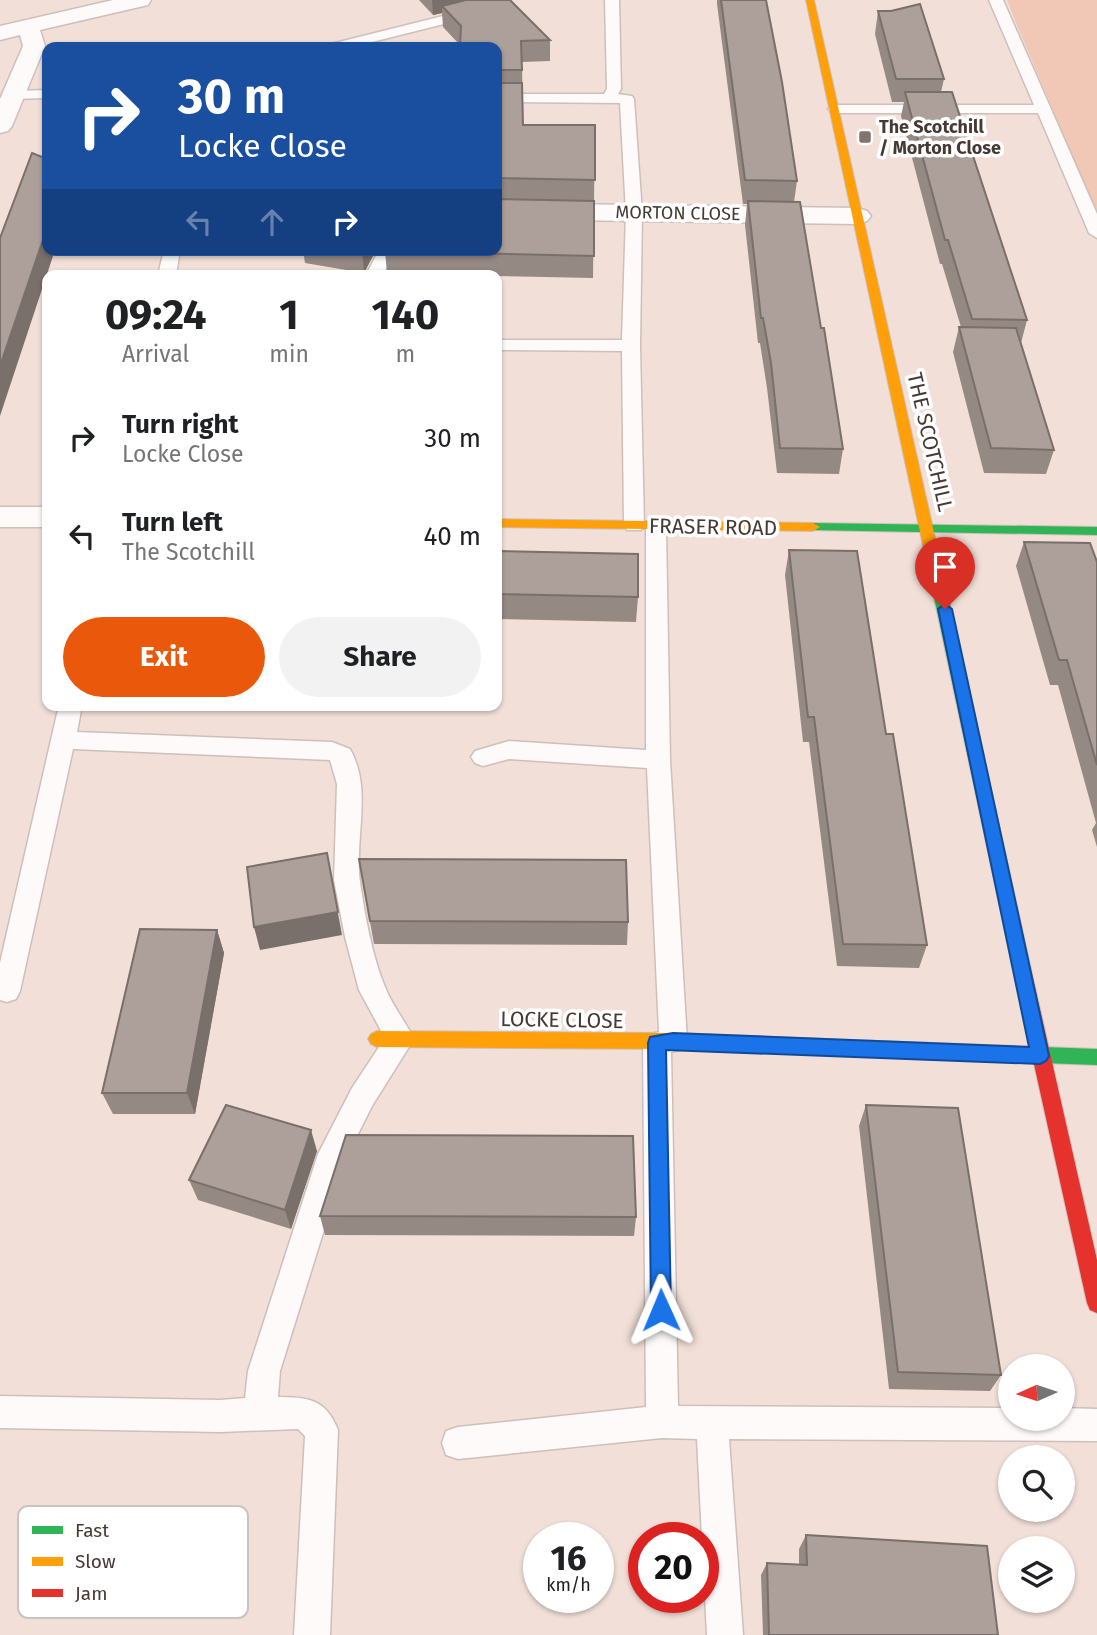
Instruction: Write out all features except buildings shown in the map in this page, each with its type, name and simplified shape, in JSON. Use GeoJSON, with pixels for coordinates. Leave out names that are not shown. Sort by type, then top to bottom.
{"type":"FeatureCollection","features":[{"type":"Feature","properties":{"kind":"street","name":"THE SCOTCHILL"},"geometry":{"type":"LineString","coordinates":[[810,0],[928,530],[1040,1056],[1097,1303]]}},
{"type":"Feature","properties":{"kind":"street"},"geometry":{"type":"LineString","coordinates":[[0,33],[134,1]]}},
{"type":"Feature","properties":{"kind":"street"},"geometry":{"type":"LineString","coordinates":[[0,126],[34,46],[28,27]]}},
{"type":"Feature","properties":{"kind":"street","name":"MORTON CLOSE"},"geometry":{"type":"LineString","coordinates":[[502,211],[858,216]]}},
{"type":"Feature","properties":{"kind":"street"},"geometry":{"type":"LineString","coordinates":[[0,517],[42,517]]}},
{"type":"Feature","properties":{"kind":"street","name":"FRASER ROAD"},"geometry":{"type":"LineString","coordinates":[[502,523],[1097,531]]}},
{"type":"Feature","properties":{"kind":"street","name":"LOCKE CLOSE"},"geometry":{"type":"LineString","coordinates":[[389,1039],[665,1042],[1097,1057]]}},
{"type":"Feature","properties":{"kind":"lane"},"geometry":{"type":"LineString","coordinates":[[609,98],[614,89],[612,0]]}},
{"type":"Feature","properties":{"kind":"lane"},"geometry":{"type":"LineString","coordinates":[[996,0],[1097,233]]}},
{"type":"Feature","properties":{"kind":"lane"},"geometry":{"type":"LineString","coordinates":[[356,42],[477,11]]}},
{"type":"Feature","properties":{"kind":"lane"},"geometry":{"type":"LineString","coordinates":[[12,95],[42,94]]}},
{"type":"Feature","properties":{"kind":"lane"},"geometry":{"type":"LineString","coordinates":[[502,98],[627,99],[634,213],[631,346],[659,760],[665,1042],[663,1422]]}},
{"type":"Feature","properties":{"kind":"lane"},"geometry":{"type":"LineString","coordinates":[[835,109],[1042,109]]}},
{"type":"Feature","properties":{"kind":"lane"},"geometry":{"type":"LineString","coordinates":[[502,345],[631,346]]}},
{"type":"Feature","properties":{"kind":"lane"},"geometry":{"type":"LineString","coordinates":[[7,991],[70,711]]}},
{"type":"Feature","properties":{"kind":"lane"},"geometry":{"type":"LineString","coordinates":[[64,740],[332,751],[342,755],[349,784],[347,880],[358,937],[389,1039],[333,1154],[264,1371],[260,1413]]}},
{"type":"Feature","properties":{"kind":"lane"},"geometry":{"type":"LineString","coordinates":[[483,757],[509,750],[659,760]]}},
{"type":"Feature","properties":{"kind":"lane"},"geometry":{"type":"LineString","coordinates":[[0,1412],[219,1416],[305,1413],[321,1430],[312,1635]]}},
{"type":"Feature","properties":{"kind":"lane"},"geometry":{"type":"LineString","coordinates":[[458,1443],[663,1422],[1097,1425]]}},
{"type":"Feature","properties":{"kind":"lane"},"geometry":{"type":"LineString","coordinates":[[712,1422],[724,1635]]}},
{"type":"Feature","properties":{"kind":"shaded area"},"geometry":{"type":"Polygon","coordinates":[[[1007,0],[1097,0],[1097,214],[1016,23],[1007,0]]]}},
{"type":"Feature","properties":{"kind":"traffic: fast"},"geometry":{"type":"LineString","coordinates":[[813,527],[1097,531]]}},
{"type":"Feature","properties":{"kind":"traffic: fast"},"geometry":{"type":"LineString","coordinates":[[934,564],[1023,974]]}},
{"type":"Feature","properties":{"kind":"traffic: fast"},"geometry":{"type":"LineString","coordinates":[[850,1048],[1097,1057]]}},
{"type":"Feature","properties":{"kind":"traffic: slow"},"geometry":{"type":"LineString","coordinates":[[810,0],[934,564]]}},
{"type":"Feature","properties":{"kind":"traffic: slow"},"geometry":{"type":"LineString","coordinates":[[502,523],[813,527]]}},
{"type":"Feature","properties":{"kind":"traffic: slow"},"geometry":{"type":"LineString","coordinates":[[377,1039],[673,1041],[850,1048]]}},
{"type":"Feature","properties":{"kind":"traffic: jam"},"geometry":{"type":"LineString","coordinates":[[1023,974],[1097,1303]]}},
{"type":"Feature","properties":{"kind":"place","name":"The Scotchill / Morton Close"},"geometry":{"type":"Point","coordinates":[865,137]}},
{"type":"Feature","properties":{"kind":"route"},"geometry":{"type":"LineString","coordinates":[[661,1310],[657,1043],[673,1041],[1040,1056],[945,609]]}}]}
